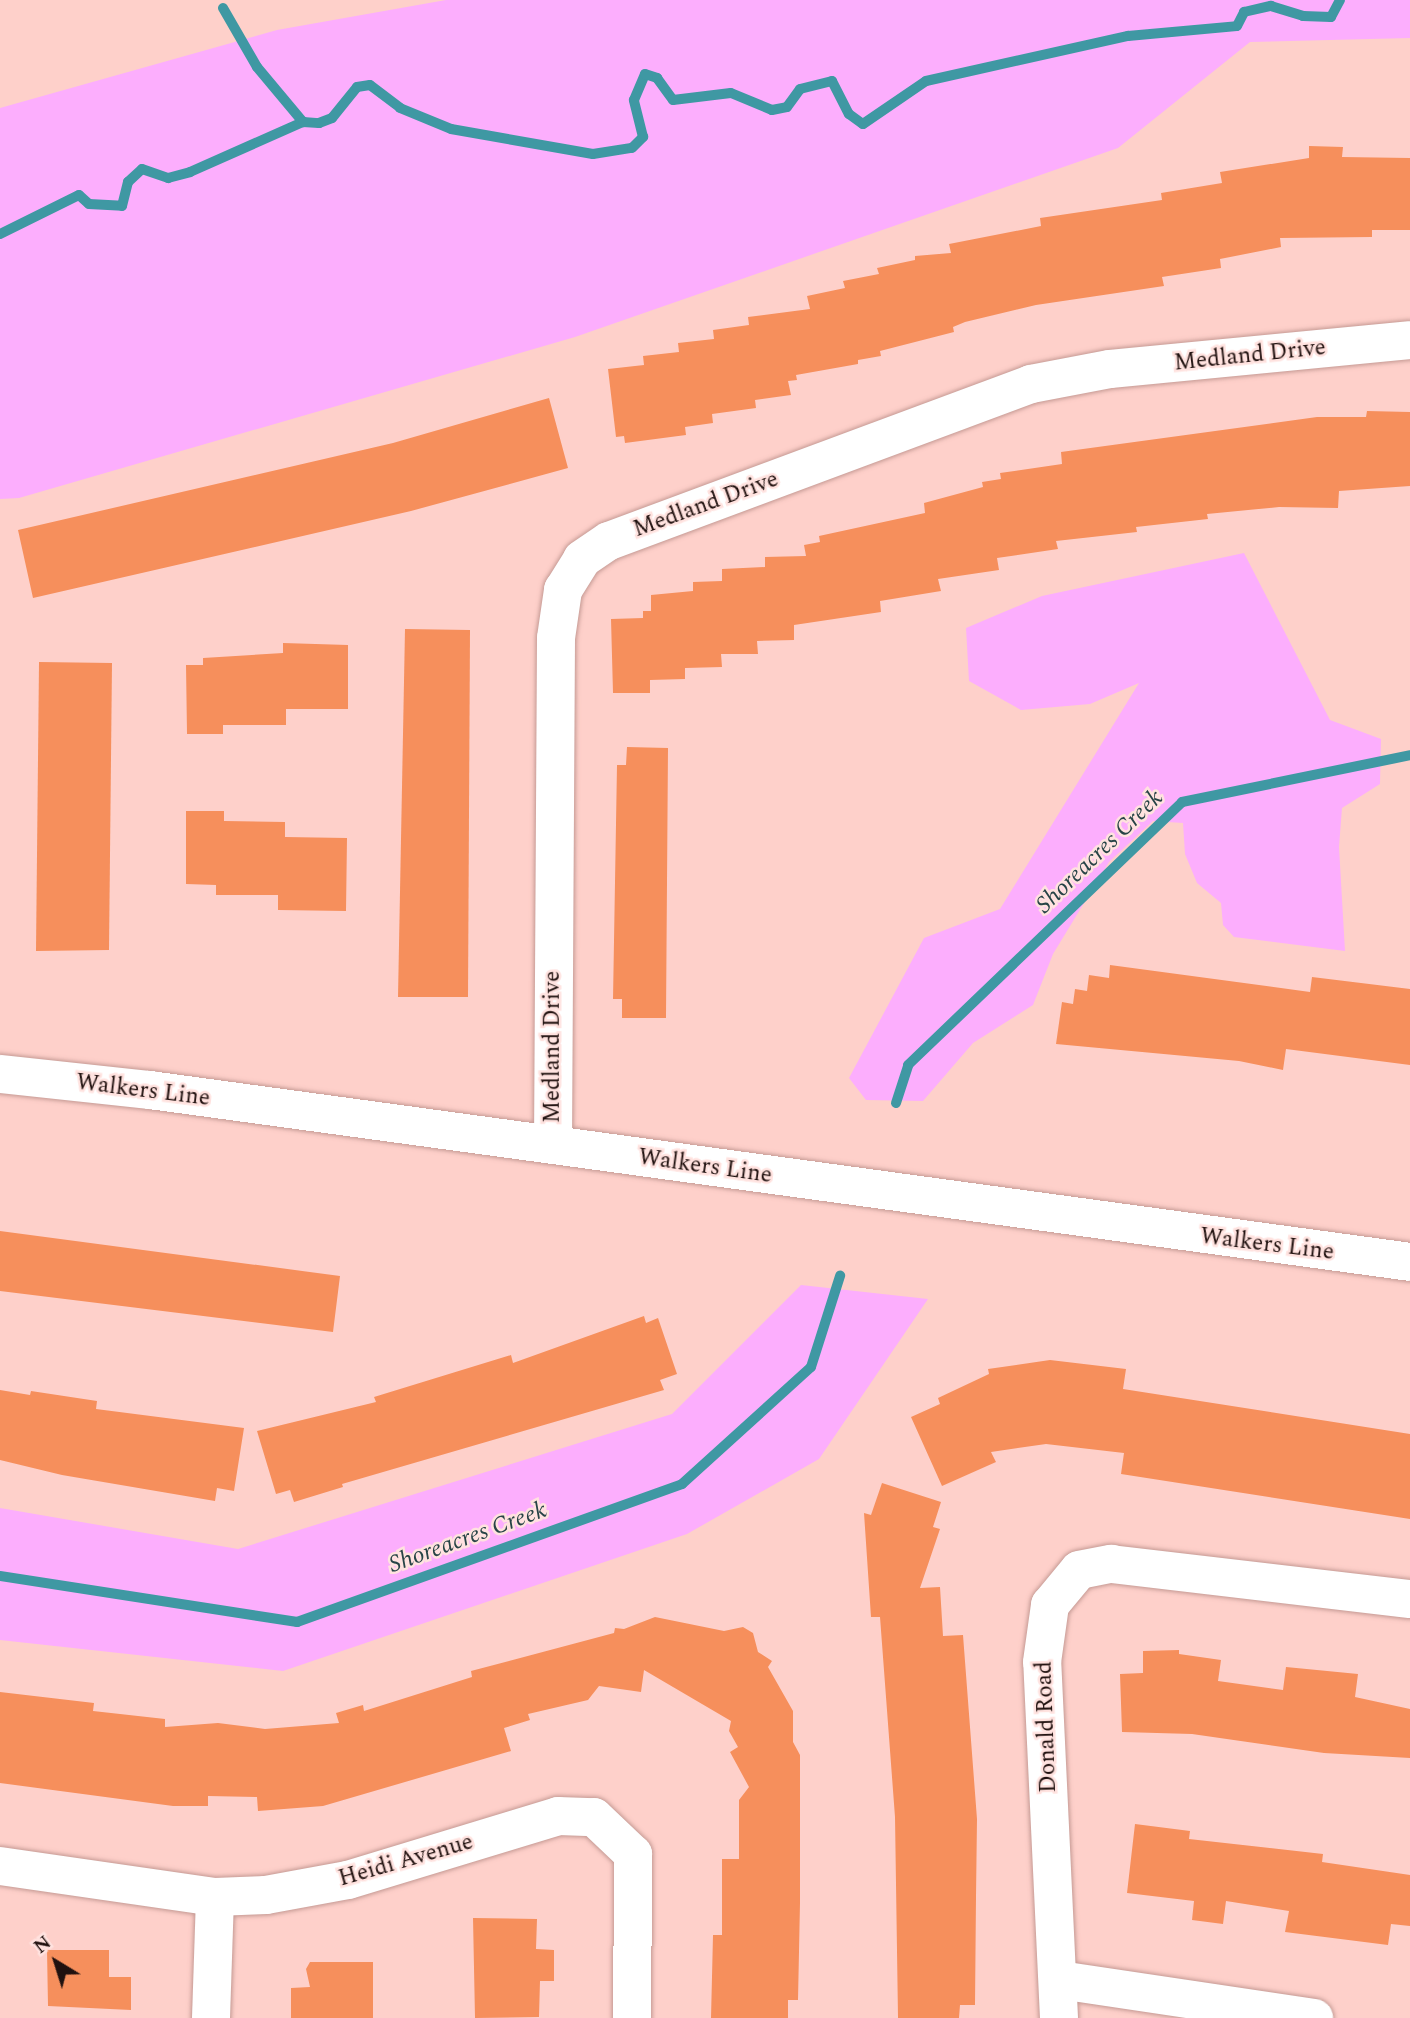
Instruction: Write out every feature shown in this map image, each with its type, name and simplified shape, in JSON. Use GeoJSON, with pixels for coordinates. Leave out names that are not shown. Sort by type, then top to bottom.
{"type":"FeatureCollection","features":[{"type":"Feature","properties":{"kind":"street","name":"Medland Drive"},"geometry":{"type":"LineString","coordinates":[[552,1145],[556,638],[563,590],[582,559],[609,541],[1031,384],[1110,369],[1410,340]]}},
{"type":"Feature","properties":{"kind":"street","name":"Walkers Line"},"geometry":{"type":"LineString","coordinates":[[0,1074],[552,1145],[1410,1262]]}},
{"type":"Feature","properties":{"kind":"street","name":"Donald Road"},"geometry":{"type":"LineString","coordinates":[[1059,2018],[1060,1980],[1042,1662],[1050,1605],[1079,1570],[1111,1564],[1410,1599]]}},
{"type":"Feature","properties":{"kind":"street","name":"Heidi Avenue"},"geometry":{"type":"LineString","coordinates":[[0,1866],[215,1897],[266,1895],[348,1880],[558,1816],[594,1817],[633,1854],[632,2018]]}},
{"type":"Feature","properties":{"kind":"street"},"geometry":{"type":"LineString","coordinates":[[211,2018],[215,1897]]}},
{"type":"Feature","properties":{"kind":"street"},"geometry":{"type":"LineString","coordinates":[[1060,1980],[1314,2018]]}},
{"type":"Feature","properties":{"kind":"shaded area"},"geometry":{"type":"Polygon","coordinates":[[[446,0],[1410,0],[1410,38],[1250,42],[1118,148],[575,337],[19,498],[0,499],[0,108],[277,30],[446,0]]]}},
{"type":"Feature","properties":{"kind":"shaded area"},"geometry":{"type":"Polygon","coordinates":[[[1244,553],[1330,720],[1381,739],[1380,784],[1342,808],[1339,847],[1345,951],[1234,937],[1223,925],[1221,903],[1197,883],[1185,854],[1183,823],[1153,821],[1109,862],[1053,954],[1033,1005],[973,1043],[923,1101],[866,1100],[849,1078],[924,938],[1000,909],[1139,683],[1090,704],[1021,710],[969,681],[966,628],[1042,596],[1244,553]]]}},
{"type":"Feature","properties":{"kind":"shaded area"},"geometry":{"type":"Polygon","coordinates":[[[801,1285],[928,1299],[819,1459],[687,1534],[283,1671],[0,1640],[0,1508],[238,1549],[672,1414],[801,1285]]]}},
{"type":"Feature","properties":{"kind":"building"},"geometry":{"type":"Polygon","coordinates":[[[1309,146],[1343,147],[1342,157],[1410,158],[1410,230],[1372,230],[1372,237],[1280,238],[1281,247],[1220,259],[1221,268],[1162,277],[1164,286],[1036,305],[965,322],[953,327],[954,332],[880,351],[881,356],[858,360],[858,364],[796,375],[797,380],[788,381],[791,395],[755,400],[756,408],[712,414],[713,423],[685,427],[686,435],[625,443],[624,436],[616,437],[608,369],[644,365],[643,356],[679,352],[678,343],[714,339],[713,330],[749,325],[748,317],[810,309],[807,296],[845,288],[843,281],[879,274],[877,268],[915,260],[915,256],[951,253],[949,244],[1041,226],[1040,218],[1162,200],[1161,193],[1222,183],[1220,172],[1309,158],[1309,146]]]}},
{"type":"Feature","properties":{"kind":"building"},"geometry":{"type":"Polygon","coordinates":[[[549,398],[568,468],[411,511],[33,598],[18,530],[393,443],[549,398]]]}},
{"type":"Feature","properties":{"kind":"building"},"geometry":{"type":"Polygon","coordinates":[[[1367,411],[1410,412],[1410,486],[1339,491],[1338,508],[1279,507],[1207,514],[1208,519],[1136,527],[1137,532],[1056,541],[1058,549],[997,558],[999,570],[938,579],[941,591],[880,601],[881,612],[794,625],[794,640],[757,641],[758,654],[721,654],[722,667],[685,668],[685,679],[650,680],[650,693],[613,693],[611,619],[643,618],[643,611],[651,611],[651,595],[693,591],[693,582],[722,581],[722,569],[765,567],[765,557],[806,556],[804,545],[820,542],[819,536],[925,513],[924,503],[983,487],[982,482],[1001,479],[1000,473],[1062,464],[1061,452],[1317,417],[1366,417],[1367,411]]]}},
{"type":"Feature","properties":{"kind":"building"},"geometry":{"type":"Polygon","coordinates":[[[405,629],[470,630],[468,997],[398,997],[405,629]]]}},
{"type":"Feature","properties":{"kind":"building"},"geometry":{"type":"Polygon","coordinates":[[[283,643],[348,645],[348,709],[286,709],[286,725],[223,725],[223,734],[187,734],[186,665],[203,665],[203,658],[283,653],[283,643]]]}},
{"type":"Feature","properties":{"kind":"building"},"geometry":{"type":"Polygon","coordinates":[[[39,662],[112,663],[109,950],[36,951],[39,662]]]}},
{"type":"Feature","properties":{"kind":"building"},"geometry":{"type":"Polygon","coordinates":[[[627,747],[668,748],[666,1018],[622,1018],[622,999],[613,999],[617,765],[626,765],[627,747]]]}},
{"type":"Feature","properties":{"kind":"building"},"geometry":{"type":"Polygon","coordinates":[[[186,811],[224,811],[224,821],[285,822],[285,837],[347,838],[346,911],[278,910],[278,895],[216,895],[216,885],[186,884],[186,811]]]}},
{"type":"Feature","properties":{"kind":"building"},"geometry":{"type":"Polygon","coordinates":[[[1110,965],[1310,992],[1312,977],[1410,989],[1410,1065],[1286,1049],[1283,1070],[1239,1061],[1056,1044],[1062,1002],[1073,1004],[1075,989],[1087,991],[1089,975],[1109,978],[1110,965]]]}},
{"type":"Feature","properties":{"kind":"building"},"geometry":{"type":"Polygon","coordinates":[[[0,1231],[340,1276],[333,1332],[0,1291],[0,1231]]]}},
{"type":"Feature","properties":{"kind":"building"},"geometry":{"type":"Polygon","coordinates":[[[644,1316],[646,1323],[658,1318],[677,1374],[660,1380],[664,1390],[342,1484],[343,1487],[294,1502],[290,1490],[276,1494],[257,1431],[376,1402],[374,1397],[511,1355],[513,1363],[644,1316]]]}},
{"type":"Feature","properties":{"kind":"building"},"geometry":{"type":"Polygon","coordinates":[[[1050,1360],[1126,1369],[1123,1389],[1410,1434],[1410,1519],[1121,1474],[1124,1453],[1046,1444],[991,1452],[996,1462],[942,1486],[911,1417],[940,1404],[938,1398],[989,1374],[988,1369],[1050,1360]]]}},
{"type":"Feature","properties":{"kind":"building"},"geometry":{"type":"Polygon","coordinates":[[[0,1390],[30,1395],[31,1391],[97,1401],[96,1409],[244,1428],[234,1491],[217,1488],[215,1501],[62,1475],[0,1460],[0,1390]]]}},
{"type":"Feature","properties":{"kind":"building"},"geometry":{"type":"Polygon","coordinates":[[[882,1483],[941,1502],[933,1527],[940,1529],[920,1588],[940,1587],[943,1636],[963,1635],[977,1819],[975,2005],[960,2005],[959,2018],[898,2018],[895,1817],[880,1617],[871,1617],[864,1513],[871,1515],[882,1483]]]}},
{"type":"Feature","properties":{"kind":"building"},"geometry":{"type":"Polygon","coordinates":[[[655,1617],[724,1631],[743,1627],[753,1633],[758,1652],[772,1661],[768,1667],[793,1711],[793,1742],[800,1755],[800,1903],[798,2000],[788,2000],[788,2018],[711,2018],[713,1935],[722,1935],[722,1859],[739,1859],[739,1800],[749,1787],[730,1752],[738,1747],[729,1731],[731,1721],[644,1670],[641,1692],[599,1686],[588,1700],[528,1714],[530,1720],[504,1728],[511,1751],[323,1806],[258,1811],[257,1797],[208,1796],[208,1806],[173,1806],[0,1783],[0,1692],[94,1703],[93,1711],[165,1719],[165,1727],[218,1723],[265,1729],[339,1723],[336,1713],[363,1705],[364,1711],[472,1677],[471,1671],[614,1633],[615,1628],[624,1629],[655,1617]]]}},
{"type":"Feature","properties":{"kind":"building"},"geometry":{"type":"Polygon","coordinates":[[[1179,1650],[1179,1654],[1221,1660],[1218,1681],[1283,1690],[1286,1667],[1358,1674],[1355,1697],[1410,1709],[1410,1758],[1324,1753],[1192,1734],[1122,1732],[1120,1674],[1143,1673],[1143,1651],[1179,1650]]]}},
{"type":"Feature","properties":{"kind":"building"},"geometry":{"type":"Polygon","coordinates":[[[1135,1824],[1190,1831],[1189,1839],[1323,1854],[1322,1862],[1410,1875],[1410,1926],[1391,1924],[1388,1945],[1285,1932],[1289,1911],[1226,1901],[1223,1924],[1192,1920],[1194,1901],[1127,1893],[1135,1824]]]}},
{"type":"Feature","properties":{"kind":"building"},"geometry":{"type":"Polygon","coordinates":[[[473,1918],[537,1919],[536,1949],[554,1950],[554,1981],[540,1981],[539,2017],[475,2018],[473,1918]]]}},
{"type":"Feature","properties":{"kind":"building"},"geometry":{"type":"Polygon","coordinates":[[[47,1950],[109,1950],[109,1977],[131,1977],[131,2010],[48,2006],[47,1950]]]}},
{"type":"Feature","properties":{"kind":"building"},"geometry":{"type":"Polygon","coordinates":[[[310,1962],[373,1962],[373,2018],[291,2018],[291,1988],[310,1987],[306,1969],[310,1962]]]}},
{"type":"Feature","properties":{"kind":"waterway","name":"Shoreacres Creek"},"geometry":{"type":"LineString","coordinates":[[0,234],[79,195],[89,204],[122,206],[128,182],[142,169],[168,178],[190,172],[303,122],[319,123],[332,118],[357,87],[370,85],[400,108],[451,129],[593,154],[632,148],[643,137],[634,100],[645,74],[657,78],[673,100],[731,93],[772,110],[787,107],[800,89],[832,81],[849,114],[863,124],[926,81],[1128,36],[1237,26],[1244,12],[1271,6],[1303,16],[1331,17],[1340,0]]}},
{"type":"Feature","properties":{"kind":"waterway","name":"Shoreacres Creek"},"geometry":{"type":"LineString","coordinates":[[223,8],[257,67],[303,122]]}},
{"type":"Feature","properties":{"kind":"waterway","name":"Shoreacres Creek"},"geometry":{"type":"LineString","coordinates":[[896,1103],[908,1065],[1182,802],[1410,755]]}},
{"type":"Feature","properties":{"kind":"waterway","name":"Shoreacres Creek"},"geometry":{"type":"LineString","coordinates":[[0,1576],[297,1622],[682,1484],[811,1367],[840,1276]]}}]}
